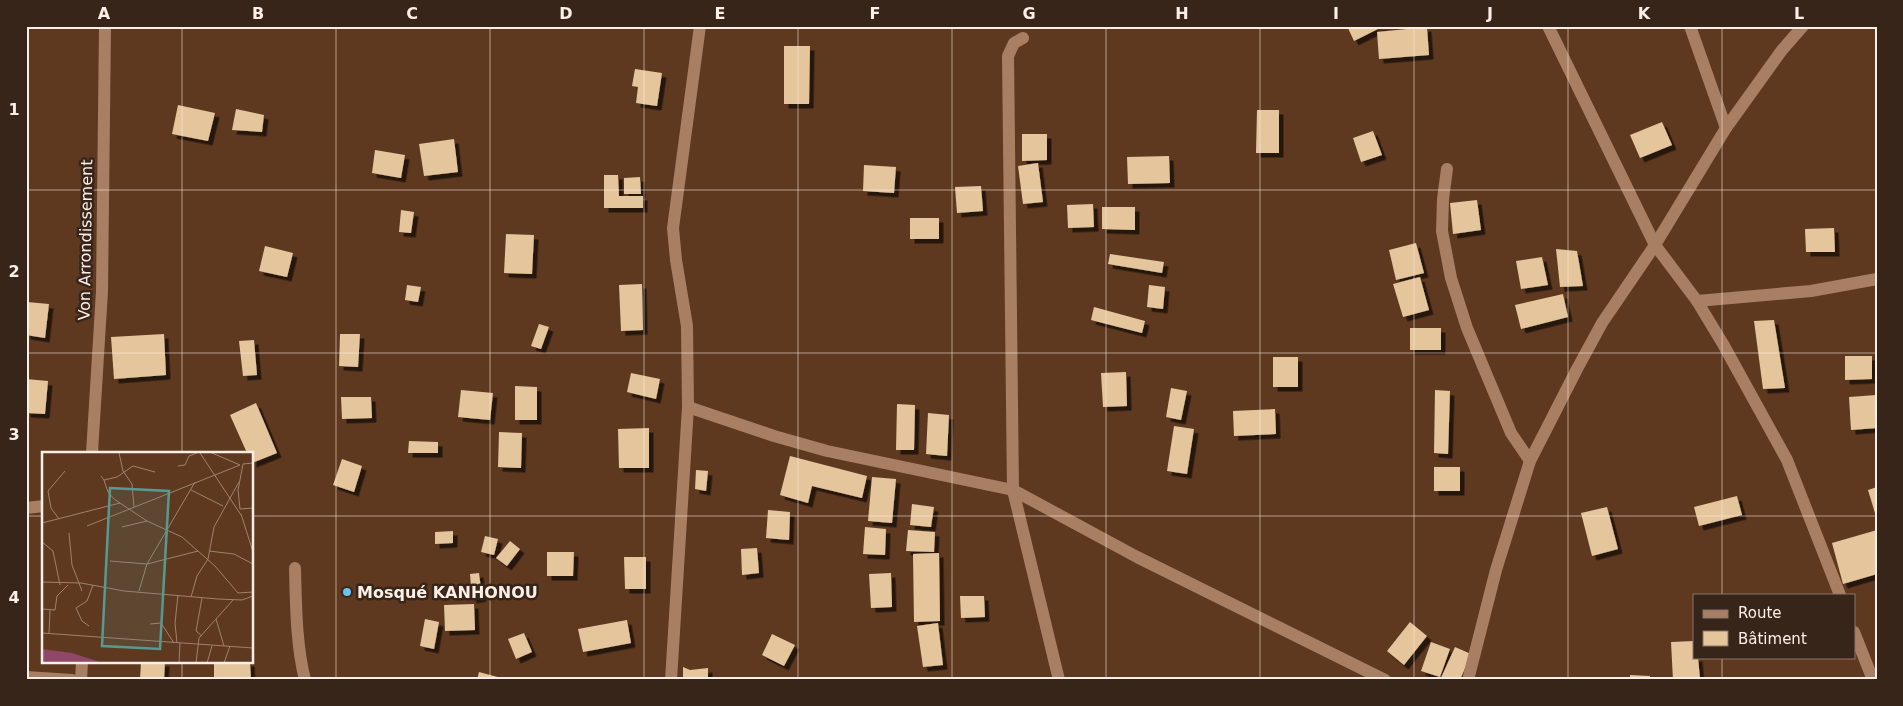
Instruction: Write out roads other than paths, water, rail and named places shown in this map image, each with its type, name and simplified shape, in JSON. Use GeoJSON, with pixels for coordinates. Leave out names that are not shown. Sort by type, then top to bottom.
{"type":"FeatureCollection","features":[{"type":"Feature","properties":{"kind":"street","name":"Von Arrondissement"},"geometry":{"type":"LineString","coordinates":[[92,452],[102,291],[106,26]]}},
{"type":"Feature","properties":{"kind":"street"},"geometry":{"type":"LineString","coordinates":[[671,680],[688,407],[687,326],[676,260],[674,228],[700,26]]}},
{"type":"Feature","properties":{"kind":"street"},"geometry":{"type":"LineString","coordinates":[[1548,26],[1655,244],[1698,300],[1787,460],[1840,594]]}},
{"type":"Feature","properties":{"kind":"street"},"geometry":{"type":"LineString","coordinates":[[1690,26],[1726,128]]}},
{"type":"Feature","properties":{"kind":"street"},"geometry":{"type":"LineString","coordinates":[[1468,680],[1496,570],[1530,461],[1577,369],[1602,323],[1655,244],[1726,128],[1782,50],[1803,26]]}},
{"type":"Feature","properties":{"kind":"street"},"geometry":{"type":"LineString","coordinates":[[1023,38],[1014,44],[1008,56],[1013,490],[1059,680]]}},
{"type":"Feature","properties":{"kind":"street"},"geometry":{"type":"LineString","coordinates":[[1447,169],[1443,199],[1442,231],[1451,278],[1467,328],[1510,433],[1530,461]]}},
{"type":"Feature","properties":{"kind":"street"},"geometry":{"type":"LineString","coordinates":[[1698,300],[1811,291],[1877,279]]}},
{"type":"Feature","properties":{"kind":"street"},"geometry":{"type":"LineString","coordinates":[[688,407],[827,452],[1013,490],[1137,557],[1385,680]]}},
{"type":"Feature","properties":{"kind":"street"},"geometry":{"type":"LineString","coordinates":[[26,508],[42,506]]}},
{"type":"Feature","properties":{"kind":"street"},"geometry":{"type":"LineString","coordinates":[[296,568],[296,603],[301,664],[305,680]]}},
{"type":"Feature","properties":{"kind":"street"},"geometry":{"type":"LineString","coordinates":[[1856,637],[1873,680]]}},
{"type":"Feature","properties":{"kind":"street"},"geometry":{"type":"LineString","coordinates":[[81,680],[82,664]]}},
{"type":"Feature","properties":{"kind":"street"},"geometry":{"type":"LineString","coordinates":[[26,677],[72,680]]}},
{"type":"Feature","properties":{"kind":"place","name":"Mosqué KANHONOU"},"geometry":{"type":"Point","coordinates":[347,592]}}]}
